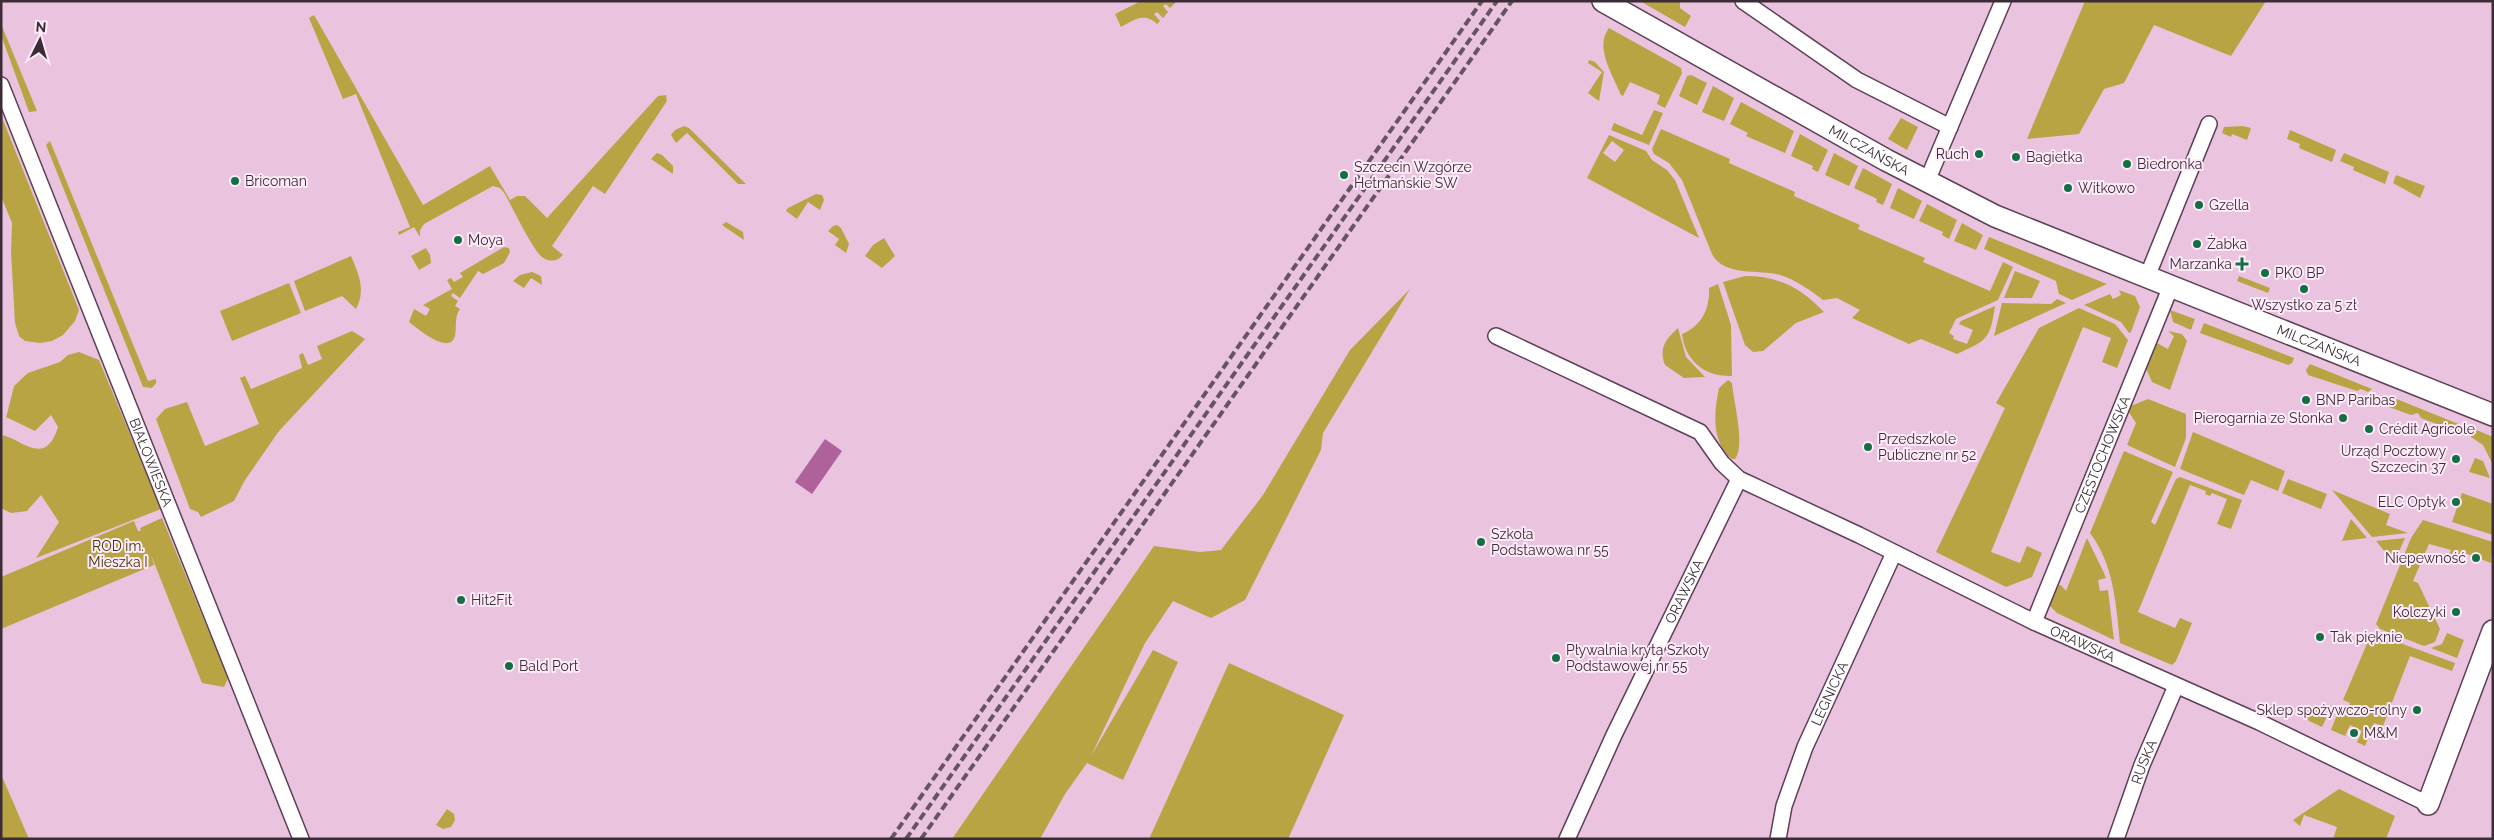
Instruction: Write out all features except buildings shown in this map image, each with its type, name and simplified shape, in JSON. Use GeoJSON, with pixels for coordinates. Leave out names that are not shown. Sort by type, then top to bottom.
{"type":"FeatureCollection","features":[{"type":"Feature","properties":{"kind":"street","name":"MILCZAŃSKA"},"geometry":{"type":"LineString","coordinates":[[1603,1],[1927,181],[1995,216],[2493,415]]}},
{"type":"Feature","properties":{"kind":"street"},"geometry":{"type":"LineString","coordinates":[[1743,1],[1857,80],[1950,127]]}},
{"type":"Feature","properties":{"kind":"street"},"geometry":{"type":"LineString","coordinates":[[1927,181],[2002,1]]}},
{"type":"Feature","properties":{"kind":"street","name":"BIAŁOWIESKA"},"geometry":{"type":"LineString","coordinates":[[1,85],[301,839]]}},
{"type":"Feature","properties":{"kind":"street"},"geometry":{"type":"LineString","coordinates":[[2147,277],[2210,124]]}},
{"type":"Feature","properties":{"kind":"street","name":"CZĘSTOCHOWSKA"},"geometry":{"type":"LineString","coordinates":[[2034,622],[2171,286]]}},
{"type":"Feature","properties":{"kind":"street","name":"ORAWSKA"},"geometry":{"type":"LineString","coordinates":[[1496,336],[1700,432],[1722,463],[1738,479],[2034,622],[2259,722],[2428,804]]}},
{"type":"Feature","properties":{"kind":"street","name":"ORAWSKA"},"geometry":{"type":"LineString","coordinates":[[1567,839],[1591,784],[1738,479]]}},
{"type":"Feature","properties":{"kind":"street","name":"LEGNICKA"},"geometry":{"type":"LineString","coordinates":[[1778,839],[1784,806],[1805,747],[1894,553]]}},
{"type":"Feature","properties":{"kind":"street"},"geometry":{"type":"LineString","coordinates":[[2428,804],[2493,631]]}},
{"type":"Feature","properties":{"kind":"street","name":"RUSKA"},"geometry":{"type":"LineString","coordinates":[[2116,839],[2142,765],[2176,686]]}},
{"type":"Feature","properties":{"kind":"green space"},"geometry":{"type":"Polygon","coordinates":[[[1141,1],[1177,1],[1170,8],[1166,4],[1163,6],[1168,12],[1163,18],[1157,12],[1154,14],[1160,21],[1157,24],[1148,18],[1139,18],[1121,27],[1115,14],[1141,1]]]}},
{"type":"Feature","properties":{"kind":"green space"},"geometry":{"type":"Polygon","coordinates":[[[1640,1],[1680,1],[1680,8],[1691,16],[1685,27],[1640,1]]]}},
{"type":"Feature","properties":{"kind":"green space"},"geometry":{"type":"Polygon","coordinates":[[[2085,1],[2266,1],[2231,56],[2154,25],[2124,83],[2104,89],[2079,134],[2027,139],[2085,1]]]}},
{"type":"Feature","properties":{"kind":"green space"},"geometry":{"type":"Polygon","coordinates":[[[314,15],[423,205],[490,166],[510,200],[517,196],[525,196],[547,218],[658,96],[666,95],[667,101],[605,194],[593,186],[552,246],[563,255],[559,259],[548,260],[538,253],[505,194],[500,188],[493,186],[424,224],[420,230],[420,237],[414,227],[399,235],[398,232],[410,227],[356,94],[343,99],[309,18],[314,15]]]}},
{"type":"Feature","properties":{"kind":"green space"},"geometry":{"type":"Polygon","coordinates":[[[1,24],[37,111],[29,112],[1,35],[1,24]]]}},
{"type":"Feature","properties":{"kind":"green space"},"geometry":{"type":"Polygon","coordinates":[[[1609,28],[1681,68],[1682,73],[1665,108],[1657,104],[1660,95],[1630,82],[1623,96],[1621,95],[1604,52],[1603,44],[1609,28]]]}},
{"type":"Feature","properties":{"kind":"green space"},"geometry":{"type":"Polygon","coordinates":[[[1589,60],[1595,62],[1604,72],[1599,101],[1588,93],[1602,72],[1588,63],[1589,60]]]}},
{"type":"Feature","properties":{"kind":"green space"},"geometry":{"type":"Polygon","coordinates":[[[1691,75],[1707,83],[1697,105],[1679,96],[1687,76],[1691,75]]]}},
{"type":"Feature","properties":{"kind":"green space"},"geometry":{"type":"Polygon","coordinates":[[[1713,86],[1734,98],[1724,121],[1702,112],[1713,86]]]}},
{"type":"Feature","properties":{"kind":"green space"},"geometry":{"type":"Polygon","coordinates":[[[1741,102],[1794,131],[1785,153],[1746,136],[1748,133],[1730,124],[1741,102]]]}},
{"type":"Feature","properties":{"kind":"green space"},"geometry":{"type":"Polygon","coordinates":[[[1654,110],[1663,113],[1649,145],[1611,130],[1614,123],[1642,135],[1654,110]]]}},
{"type":"Feature","properties":{"kind":"green space"},"geometry":{"type":"Polygon","coordinates":[[[1,115],[79,310],[75,321],[63,335],[52,341],[40,343],[25,341],[19,336],[15,323],[11,252],[12,223],[1,196],[1,115]]]}},
{"type":"Feature","properties":{"kind":"green space"},"geometry":{"type":"Polygon","coordinates":[[[1901,118],[1918,127],[1907,150],[1888,139],[1901,118]]]}},
{"type":"Feature","properties":{"kind":"green space"},"geometry":{"type":"Polygon","coordinates":[[[684,126],[689,128],[746,184],[738,184],[687,133],[676,143],[671,135],[675,130],[684,126]]]}},
{"type":"Feature","properties":{"kind":"green space"},"geometry":{"type":"Polygon","coordinates":[[[2243,126],[2251,128],[2247,140],[2232,134],[2231,137],[2222,133],[2224,127],[2243,126]]]}},
{"type":"Feature","properties":{"kind":"green space"},"geometry":{"type":"Polygon","coordinates":[[[1661,129],[1730,159],[1729,163],[1795,192],[1794,196],[1860,225],[1858,229],[1925,258],[1923,262],[1990,291],[2003,262],[2013,267],[1998,300],[1956,319],[1949,333],[1954,336],[1953,339],[1967,344],[1973,330],[1959,324],[1961,321],[1995,306],[1989,332],[1981,342],[1957,354],[1921,339],[1909,344],[1852,318],[1860,310],[1837,298],[1823,300],[1797,282],[1780,275],[1743,271],[1725,266],[1712,254],[1682,180],[1669,163],[1654,154],[1652,149],[1661,129]]]}},
{"type":"Feature","properties":{"kind":"green space"},"geometry":{"type":"Polygon","coordinates":[[[2290,130],[2336,150],[2332,162],[2299,148],[2300,144],[2287,139],[2290,130]]]}},
{"type":"Feature","properties":{"kind":"green space"},"geometry":{"type":"Polygon","coordinates":[[[1800,134],[1828,150],[1818,172],[1812,169],[1813,166],[1791,156],[1800,134]]]}},
{"type":"Feature","properties":{"kind":"green space"},"geometry":{"type":"Polygon","coordinates":[[[1609,135],[1646,151],[1652,160],[1667,170],[1675,180],[1699,238],[1587,178],[1609,135]],[[1612,141],[1603,153],[1615,162],[1624,150],[1612,141]]]}},
{"type":"Feature","properties":{"kind":"green space"},"geometry":{"type":"Polygon","coordinates":[[[50,141],[148,381],[156,379],[156,383],[152,388],[143,387],[46,145],[50,141]]]}},
{"type":"Feature","properties":{"kind":"green space"},"geometry":{"type":"Polygon","coordinates":[[[657,153],[662,155],[673,166],[673,174],[651,159],[657,153]]]}},
{"type":"Feature","properties":{"kind":"green space"},"geometry":{"type":"Polygon","coordinates":[[[1834,153],[1858,166],[1849,186],[1825,175],[1834,153]]]}},
{"type":"Feature","properties":{"kind":"green space"},"geometry":{"type":"Polygon","coordinates":[[[2344,153],[2389,172],[2385,184],[2353,170],[2354,167],[2340,161],[2344,153]]]}},
{"type":"Feature","properties":{"kind":"green space"},"geometry":{"type":"Polygon","coordinates":[[[1863,168],[1892,184],[1883,205],[1876,202],[1877,199],[1854,188],[1863,168]]]}},
{"type":"Feature","properties":{"kind":"green space"},"geometry":{"type":"Polygon","coordinates":[[[2396,175],[2425,186],[2420,198],[2393,183],[2396,175]]]}},
{"type":"Feature","properties":{"kind":"green space"},"geometry":{"type":"Polygon","coordinates":[[[1898,188],[1922,201],[1914,219],[1890,208],[1898,188]]]}},
{"type":"Feature","properties":{"kind":"green space"},"geometry":{"type":"Polygon","coordinates":[[[816,194],[822,195],[824,200],[820,210],[808,202],[797,219],[786,211],[788,208],[816,194]]]}},
{"type":"Feature","properties":{"kind":"green space"},"geometry":{"type":"Polygon","coordinates":[[[1927,204],[1957,220],[1949,239],[1942,235],[1943,232],[1919,221],[1927,204]]]}},
{"type":"Feature","properties":{"kind":"green space"},"geometry":{"type":"Polygon","coordinates":[[[726,222],[743,232],[744,240],[722,225],[726,222]]]}},
{"type":"Feature","properties":{"kind":"green space"},"geometry":{"type":"Polygon","coordinates":[[[1962,223],[1983,235],[1976,250],[1954,241],[1962,223]]]}},
{"type":"Feature","properties":{"kind":"green space"},"geometry":{"type":"Polygon","coordinates":[[[837,225],[841,228],[849,244],[846,253],[835,245],[839,239],[828,231],[837,225]]]}},
{"type":"Feature","properties":{"kind":"green space"},"geometry":{"type":"Polygon","coordinates":[[[1989,237],[2107,284],[2072,300],[2059,294],[2056,281],[1984,249],[1989,237]]]}},
{"type":"Feature","properties":{"kind":"green space"},"geometry":{"type":"Polygon","coordinates":[[[884,238],[895,256],[882,268],[865,256],[873,245],[884,238]]]}},
{"type":"Feature","properties":{"kind":"green space"},"geometry":{"type":"Polygon","coordinates":[[[504,247],[509,248],[510,252],[504,263],[483,274],[478,271],[460,298],[453,293],[451,296],[458,301],[455,306],[460,309],[456,318],[455,336],[452,341],[446,343],[433,339],[409,322],[414,309],[426,316],[430,309],[423,305],[452,289],[447,280],[451,278],[454,282],[463,277],[460,273],[504,247]]]}},
{"type":"Feature","properties":{"kind":"green space"},"geometry":{"type":"Polygon","coordinates":[[[426,248],[430,255],[431,263],[419,270],[411,256],[426,248]]]}},
{"type":"Feature","properties":{"kind":"green space"},"geometry":{"type":"Polygon","coordinates":[[[351,256],[359,276],[361,289],[356,309],[342,296],[305,311],[294,281],[351,256]]]}},
{"type":"Feature","properties":{"kind":"green space"},"geometry":{"type":"Polygon","coordinates":[[[2015,271],[2040,281],[2032,298],[2004,298],[2015,271]]]}},
{"type":"Feature","properties":{"kind":"green space"},"geometry":{"type":"Polygon","coordinates":[[[532,272],[541,276],[542,285],[531,278],[524,288],[513,281],[520,275],[532,272]]]}},
{"type":"Feature","properties":{"kind":"green space"},"geometry":{"type":"Polygon","coordinates":[[[1745,276],[1768,278],[1789,285],[1807,296],[1824,312],[1796,323],[1763,351],[1753,352],[1745,345],[1723,282],[1745,276]]]}},
{"type":"Feature","properties":{"kind":"green space"},"geometry":{"type":"Polygon","coordinates":[[[2239,276],[2270,288],[2268,293],[2237,281],[2239,276]]]}},
{"type":"Feature","properties":{"kind":"green space"},"geometry":{"type":"Polygon","coordinates":[[[289,283],[301,313],[232,341],[220,311],[289,283]]]}},
{"type":"Feature","properties":{"kind":"green space"},"geometry":{"type":"Polygon","coordinates":[[[1718,284],[1731,325],[1732,376],[1713,374],[1698,366],[1687,352],[1682,334],[1689,331],[1700,321],[1708,302],[1709,288],[1718,284]]]}},
{"type":"Feature","properties":{"kind":"green space"},"geometry":{"type":"Polygon","coordinates":[[[1410,289],[1323,433],[1321,450],[1245,600],[1211,618],[1173,601],[1145,643],[1091,756],[1153,650],[1178,662],[1123,780],[1087,763],[1065,794],[1040,839],[952,839],[1154,546],[1200,552],[1221,550],[1263,495],[1350,350],[1410,289]]]}},
{"type":"Feature","properties":{"kind":"green space"},"geometry":{"type":"Polygon","coordinates":[[[2119,290],[2135,296],[2140,307],[2129,333],[2121,322],[2084,305],[2110,294],[2113,299],[2121,295],[2119,290]]]}},
{"type":"Feature","properties":{"kind":"green space"},"geometry":{"type":"Polygon","coordinates":[[[2057,299],[2066,303],[1994,336],[2002,303],[2051,304],[2057,299]]]}},
{"type":"Feature","properties":{"kind":"green space"},"geometry":{"type":"Polygon","coordinates":[[[2079,308],[2115,324],[2128,340],[2117,368],[2102,362],[2111,338],[2083,327],[1991,552],[2020,563],[2027,546],[2042,553],[2032,577],[2006,587],[1936,552],[2005,408],[1996,403],[2039,328],[2079,308]]]}},
{"type":"Feature","properties":{"kind":"green space"},"geometry":{"type":"Polygon","coordinates":[[[2170,310],[2195,319],[2191,330],[2173,322],[2170,310]]]}},
{"type":"Feature","properties":{"kind":"green space"},"geometry":{"type":"Polygon","coordinates":[[[2204,323],[2294,358],[2292,363],[2288,365],[2200,333],[2204,323]]]}},
{"type":"Feature","properties":{"kind":"green space"},"geometry":{"type":"Polygon","coordinates":[[[1678,328],[1686,357],[1705,377],[1684,378],[1665,365],[1663,359],[1664,345],[1678,328]]]}},
{"type":"Feature","properties":{"kind":"green space"},"geometry":{"type":"Polygon","coordinates":[[[352,331],[365,339],[279,431],[245,480],[234,501],[201,517],[198,512],[190,509],[156,419],[165,409],[187,402],[205,446],[259,424],[240,378],[245,376],[251,389],[302,368],[299,355],[303,353],[308,365],[322,359],[317,346],[352,331]]]}},
{"type":"Feature","properties":{"kind":"green space"},"geometry":{"type":"Polygon","coordinates":[[[2168,331],[2182,334],[2187,341],[2170,390],[2152,382],[2145,366],[2155,342],[2168,349],[2174,336],[2168,331]]]}},
{"type":"Feature","properties":{"kind":"green space"},"geometry":{"type":"Polygon","coordinates":[[[79,352],[99,360],[161,509],[36,558],[59,522],[41,495],[27,511],[11,513],[1,508],[1,444],[3,435],[27,446],[41,449],[47,446],[53,439],[58,427],[51,415],[35,431],[6,417],[14,386],[28,373],[60,362],[68,355],[79,352]]]}},
{"type":"Feature","properties":{"kind":"green space"},"geometry":{"type":"Polygon","coordinates":[[[2310,364],[2372,389],[2368,392],[2361,389],[2357,391],[2308,375],[2306,370],[2310,364]]]}},
{"type":"Feature","properties":{"kind":"green space"},"geometry":{"type":"Polygon","coordinates":[[[1728,380],[1732,383],[1738,422],[1739,444],[1735,459],[1732,459],[1725,452],[1720,444],[1715,417],[1719,388],[1728,380]]]}},
{"type":"Feature","properties":{"kind":"green space"},"geometry":{"type":"Polygon","coordinates":[[[2389,396],[2466,427],[2463,434],[2421,418],[2418,413],[2411,415],[2389,407],[2387,401],[2389,396]]]}},
{"type":"Feature","properties":{"kind":"green space"},"geometry":{"type":"Polygon","coordinates":[[[2148,399],[2186,414],[2186,438],[2175,467],[2127,445],[2136,423],[2126,408],[2148,399]]]}},
{"type":"Feature","properties":{"kind":"green space"},"geometry":{"type":"Polygon","coordinates":[[[2474,429],[2493,437],[2493,465],[2483,445],[2471,437],[2474,429]]]}},
{"type":"Feature","properties":{"kind":"green space"},"geometry":{"type":"Polygon","coordinates":[[[2193,432],[2285,471],[2278,491],[2251,480],[2244,495],[2180,469],[2193,432]]]}},
{"type":"Feature","properties":{"kind":"green space"},"geometry":{"type":"Polygon","coordinates":[[[2124,451],[2173,472],[2151,522],[2155,525],[2176,479],[2180,477],[2242,500],[2231,529],[2217,524],[2227,499],[2212,493],[2210,496],[2205,494],[2206,491],[2190,485],[2138,612],[2175,628],[2180,618],[2192,623],[2176,661],[2172,665],[2120,643],[2115,599],[2109,572],[2098,545],[2090,533],[2124,451]]]}},
{"type":"Feature","properties":{"kind":"green space"},"geometry":{"type":"Polygon","coordinates":[[[2475,458],[2483,461],[2490,478],[2469,472],[2475,458]]]}},
{"type":"Feature","properties":{"kind":"green space"},"geometry":{"type":"Polygon","coordinates":[[[2288,479],[2327,494],[2321,509],[2282,493],[2288,479]]]}},
{"type":"Feature","properties":{"kind":"green space"},"geometry":{"type":"Polygon","coordinates":[[[2332,490],[2390,514],[2386,525],[2408,533],[2372,537],[2332,490]]]}},
{"type":"Feature","properties":{"kind":"green space"},"geometry":{"type":"Polygon","coordinates":[[[2462,493],[2493,504],[2493,535],[2452,522],[2462,493]]]}},
{"type":"Feature","properties":{"kind":"green space","name":"ROD im. Mieszka I"},"geometry":{"type":"Polygon","coordinates":[[[162,518],[228,678],[224,687],[202,683],[151,555],[154,565],[1,629],[1,577],[134,521],[138,531],[141,531],[140,528],[162,518]]]}},
{"type":"Feature","properties":{"kind":"green space"},"geometry":{"type":"Polygon","coordinates":[[[2351,519],[2367,538],[2342,541],[2351,519]]]}},
{"type":"Feature","properties":{"kind":"green space"},"geometry":{"type":"Polygon","coordinates":[[[2423,520],[2493,542],[2491,563],[2462,552],[2459,559],[2449,555],[2451,550],[2429,544],[2413,581],[2418,583],[2440,629],[2435,642],[2424,646],[2380,629],[2376,624],[2411,538],[2423,520]]]}},
{"type":"Feature","properties":{"kind":"green space"},"geometry":{"type":"Polygon","coordinates":[[[2087,538],[2106,578],[2098,580],[2100,591],[2108,590],[2114,640],[2057,613],[2048,604],[2056,585],[2061,585],[2066,591],[2087,538]]]}},
{"type":"Feature","properties":{"kind":"green space"},"geometry":{"type":"Polygon","coordinates":[[[2405,538],[2394,563],[2376,541],[2405,538]]]}},
{"type":"Feature","properties":{"kind":"green space"},"geometry":{"type":"Polygon","coordinates":[[[2447,633],[2464,640],[2457,658],[2431,648],[2442,644],[2447,633]]]}},
{"type":"Feature","properties":{"kind":"green space"},"geometry":{"type":"Polygon","coordinates":[[[2378,635],[2455,663],[2452,671],[2410,656],[2383,726],[2374,723],[2365,746],[2357,742],[2362,731],[2350,725],[2345,736],[2331,730],[2338,712],[2346,715],[2350,703],[2343,700],[2369,639],[2378,635]]]}},
{"type":"Feature","properties":{"kind":"green space"},"geometry":{"type":"Polygon","coordinates":[[[1229,663],[1344,715],[1288,839],[1149,839],[1229,663]]]}},
{"type":"Feature","properties":{"kind":"green space"},"geometry":{"type":"Polygon","coordinates":[[[2332,706],[2322,727],[2309,721],[2301,707],[2332,706]]]}},
{"type":"Feature","properties":{"kind":"green space"},"geometry":{"type":"Polygon","coordinates":[[[1,774],[29,839],[1,839],[1,774]]]}},
{"type":"Feature","properties":{"kind":"green space"},"geometry":{"type":"Polygon","coordinates":[[[2339,789],[2395,816],[2386,839],[2333,839],[2337,827],[2304,815],[2300,826],[2293,820],[2339,789]]]}},
{"type":"Feature","properties":{"kind":"green space"},"geometry":{"type":"Polygon","coordinates":[[[447,809],[454,814],[455,820],[451,827],[443,829],[436,825],[447,809]]]}},
{"type":"Feature","properties":{"kind":"shaded area"},"geometry":{"type":"Polygon","coordinates":[[[825,439],[842,451],[812,494],[795,482],[825,439]]]}},
{"type":"Feature","properties":{"kind":"railway"},"geometry":{"type":"LineString","coordinates":[[891,839],[1482,1]]}},
{"type":"Feature","properties":{"kind":"railway"},"geometry":{"type":"LineString","coordinates":[[906,839],[1497,1]]}},
{"type":"Feature","properties":{"kind":"railway"},"geometry":{"type":"LineString","coordinates":[[921,839],[1512,1]]}},
{"type":"Feature","properties":{"kind":"place","name":"Ruch"},"geometry":{"type":"Point","coordinates":[1979,154]}},
{"type":"Feature","properties":{"kind":"place","name":"Bagietka"},"geometry":{"type":"Point","coordinates":[2016,157]}},
{"type":"Feature","properties":{"kind":"place","name":"Biedronka"},"geometry":{"type":"Point","coordinates":[2127,164]}},
{"type":"Feature","properties":{"kind":"place","name":"Szczecin Wzgórze Hetmańskie SW"},"geometry":{"type":"Point","coordinates":[1344,175]}},
{"type":"Feature","properties":{"kind":"place","name":"Bricoman"},"geometry":{"type":"Point","coordinates":[235,181]}},
{"type":"Feature","properties":{"kind":"place","name":"Witkowo"},"geometry":{"type":"Point","coordinates":[2068,188]}},
{"type":"Feature","properties":{"kind":"place","name":"Gzella"},"geometry":{"type":"Point","coordinates":[2199,205]}},
{"type":"Feature","properties":{"kind":"place","name":"Moya"},"geometry":{"type":"Point","coordinates":[458,240]}},
{"type":"Feature","properties":{"kind":"place","name":"Żabka"},"geometry":{"type":"Point","coordinates":[2197,244]}},
{"type":"Feature","properties":{"kind":"place","name":"Marzanka"},"geometry":{"type":"Point","coordinates":[2242,264]}},
{"type":"Feature","properties":{"kind":"place","name":"PKO BP"},"geometry":{"type":"Point","coordinates":[2265,273]}},
{"type":"Feature","properties":{"kind":"place","name":"Wszystko za 5 zł"},"geometry":{"type":"Point","coordinates":[2304,289]}},
{"type":"Feature","properties":{"kind":"place","name":"BNP Paribas"},"geometry":{"type":"Point","coordinates":[2306,400]}},
{"type":"Feature","properties":{"kind":"place","name":"Pierogarnia ze Słonka"},"geometry":{"type":"Point","coordinates":[2343,418]}},
{"type":"Feature","properties":{"kind":"place","name":"Crédit Agricole"},"geometry":{"type":"Point","coordinates":[2369,429]}},
{"type":"Feature","properties":{"kind":"place","name":"Przedszkole Publiczne nr 52"},"geometry":{"type":"Point","coordinates":[1868,447]}},
{"type":"Feature","properties":{"kind":"place","name":"Urząd Pocztowy Szczecin 37"},"geometry":{"type":"Point","coordinates":[2456,459]}},
{"type":"Feature","properties":{"kind":"place","name":"ELC Optyk"},"geometry":{"type":"Point","coordinates":[2456,502]}},
{"type":"Feature","properties":{"kind":"place","name":"Szkoła Podstawowa nr 55"},"geometry":{"type":"Point","coordinates":[1481,542]}},
{"type":"Feature","properties":{"kind":"place","name":"Niepewność"},"geometry":{"type":"Point","coordinates":[2476,558]}},
{"type":"Feature","properties":{"kind":"place","name":"Hit2Fit"},"geometry":{"type":"Point","coordinates":[461,600]}},
{"type":"Feature","properties":{"kind":"place","name":"Kolczyki"},"geometry":{"type":"Point","coordinates":[2456,612]}},
{"type":"Feature","properties":{"kind":"place","name":"Tak pięknie"},"geometry":{"type":"Point","coordinates":[2320,637]}},
{"type":"Feature","properties":{"kind":"place","name":"Pływalnia kryta Szkoły Podstawowej nr 55"},"geometry":{"type":"Point","coordinates":[1556,658]}},
{"type":"Feature","properties":{"kind":"place","name":"Bald Port"},"geometry":{"type":"Point","coordinates":[509,666]}},
{"type":"Feature","properties":{"kind":"place","name":"Sklep spożywczo-rolny"},"geometry":{"type":"Point","coordinates":[2417,710]}},
{"type":"Feature","properties":{"kind":"place","name":"M&M"},"geometry":{"type":"Point","coordinates":[2354,733]}}]}
